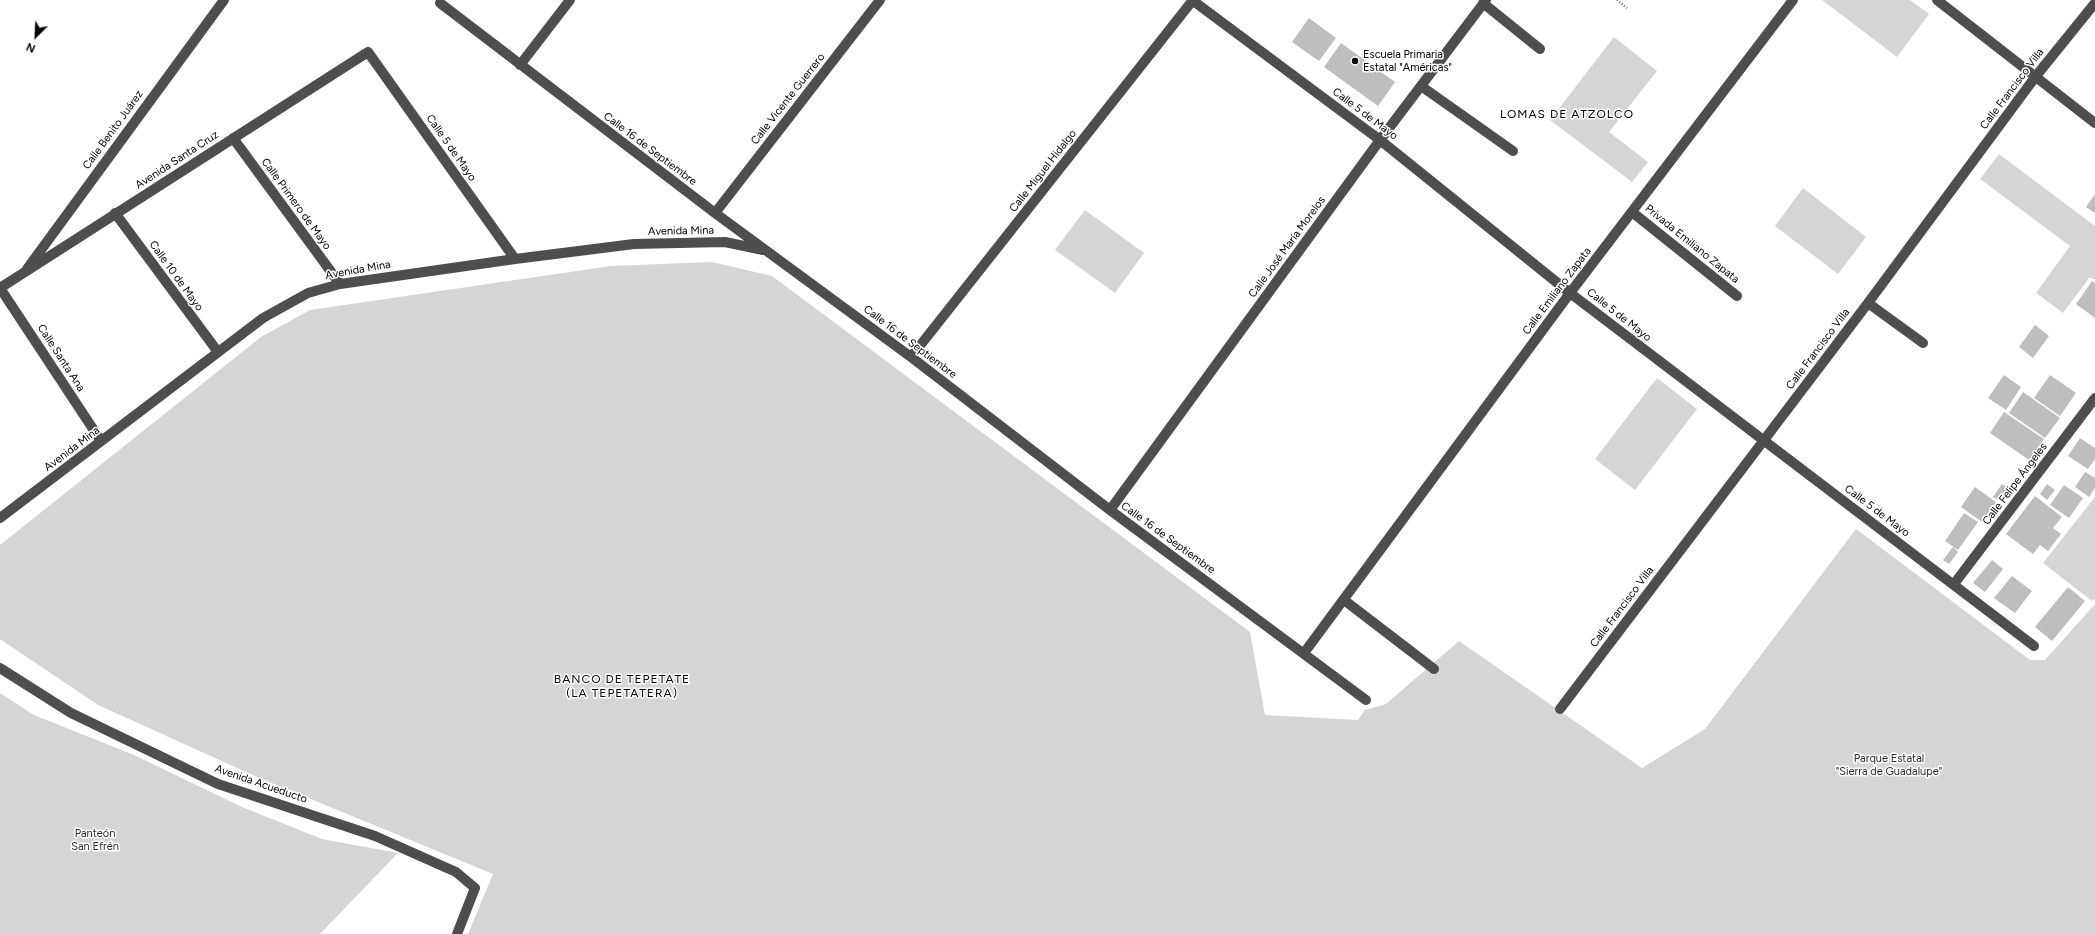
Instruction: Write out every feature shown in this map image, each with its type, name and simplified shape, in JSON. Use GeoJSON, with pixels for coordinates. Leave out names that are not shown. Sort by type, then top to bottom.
{"type":"FeatureCollection","features":[{"type":"Feature","properties":{"kind":"street","name":"Calle Benito Juárez"},"geometry":{"type":"LineString","coordinates":[[22,275],[224,0]]}},
{"type":"Feature","properties":{"kind":"street"},"geometry":{"type":"LineString","coordinates":[[520,65],[570,0]]}},
{"type":"Feature","properties":{"kind":"street","name":"Calle Vicente Guerrero"},"geometry":{"type":"LineString","coordinates":[[715,213],[880,0]]}},
{"type":"Feature","properties":{"kind":"street","name":"Calle 5 de Mayo"},"geometry":{"type":"LineString","coordinates":[[1192,0],[1380,140],[1570,292],[1762,441],[1954,584],[2034,646]]}},
{"type":"Feature","properties":{"kind":"street","name":"Calle Miguel Hidalgo"},"geometry":{"type":"LineString","coordinates":[[911,357],[1192,0]]}},
{"type":"Feature","properties":{"kind":"street","name":"Calle Emiliano Zapata"},"geometry":{"type":"LineString","coordinates":[[1304,653],[1570,292],[1793,0]]}},
{"type":"Feature","properties":{"kind":"street"},"geometry":{"type":"LineString","coordinates":[[1937,0],[2095,122]]}},
{"type":"Feature","properties":{"kind":"street"},"geometry":{"type":"LineString","coordinates":[[1485,2],[1540,49]]}},
{"type":"Feature","properties":{"kind":"street","name":"Calle José María Morelos"},"geometry":{"type":"LineString","coordinates":[[1110,510],[1380,140],[1485,2]]}},
{"type":"Feature","properties":{"kind":"street","name":"Calle 16 de Septiembre"},"geometry":{"type":"LineString","coordinates":[[440,3],[715,213],[768,250],[911,357],[1110,510],[1366,700]]}},
{"type":"Feature","properties":{"kind":"street","name":"Calle Francisco Villa"},"geometry":{"type":"LineString","coordinates":[[1560,709],[1868,303],[2036,76],[2095,3]]}},
{"type":"Feature","properties":{"kind":"street","name":"Avenida Santa Cruz"},"geometry":{"type":"LineString","coordinates":[[0,288],[368,52]]}},
{"type":"Feature","properties":{"kind":"street","name":"Calle 5 de Mayo"},"geometry":{"type":"LineString","coordinates":[[368,52],[515,258]]}},
{"type":"Feature","properties":{"kind":"street"},"geometry":{"type":"LineString","coordinates":[[1421,86],[1513,152]]}},
{"type":"Feature","properties":{"kind":"street","name":"Calle Primero de Mayo"},"geometry":{"type":"LineString","coordinates":[[233,138],[340,284]]}},
{"type":"Feature","properties":{"kind":"street","name":"Privada Emiliano Zapata"},"geometry":{"type":"LineString","coordinates":[[1632,212],[1737,296]]}},
{"type":"Feature","properties":{"kind":"street","name":"Calle 10 de Mayo"},"geometry":{"type":"LineString","coordinates":[[116,213],[218,352]]}},
{"type":"Feature","properties":{"kind":"street","name":"Avenida Mina"},"geometry":{"type":"LineString","coordinates":[[0,518],[263,318],[308,293],[340,284],[515,258],[634,244],[725,242],[768,250]]}},
{"type":"Feature","properties":{"kind":"street","name":"Calle Santa Ana"},"geometry":{"type":"LineString","coordinates":[[0,288],[101,441]]}},
{"type":"Feature","properties":{"kind":"street"},"geometry":{"type":"LineString","coordinates":[[1868,303],[1923,343]]}},
{"type":"Feature","properties":{"kind":"street","name":"Calle Felipe Ángeles"},"geometry":{"type":"LineString","coordinates":[[1954,584],[2095,398]]}},
{"type":"Feature","properties":{"kind":"street"},"geometry":{"type":"LineString","coordinates":[[1344,600],[1434,669]]}},
{"type":"Feature","properties":{"kind":"street","name":"Avenida Acueducto"},"geometry":{"type":"LineString","coordinates":[[0,668],[71,713],[218,784],[375,836],[456,872],[475,888],[457,934]]}},
{"type":"Feature","properties":{"kind":"path"},"geometry":{"type":"LineString","coordinates":[[1617,0],[1627,8]]}},
{"type":"Feature","properties":{"kind":"green space"},"geometry":{"type":"Polygon","coordinates":[[[1822,0],[1910,0],[1929,14],[1897,57],[1822,0]]]}},
{"type":"Feature","properties":{"kind":"green space"},"geometry":{"type":"Polygon","coordinates":[[[1614,37],[1657,71],[1609,132],[1648,162],[1632,182],[1550,120],[1614,37]]]}},
{"type":"Feature","properties":{"kind":"green space"},"geometry":{"type":"Polygon","coordinates":[[[1999,154],[2095,226],[2095,280],[2090,277],[2063,313],[2036,293],[2070,246],[1980,179],[1999,154]]]}},
{"type":"Feature","properties":{"kind":"green space"},"geometry":{"type":"Polygon","coordinates":[[[1803,188],[1866,237],[1838,274],[1775,226],[1803,188]]]}},
{"type":"Feature","properties":{"kind":"green space"},"geometry":{"type":"Polygon","coordinates":[[[1085,210],[1144,253],[1115,293],[1055,250],[1085,210]]]}},
{"type":"Feature","properties":{"kind":"green space","name":"Parque Estatal \"Sierra de Guadalupe\""},"geometry":{"type":"Polygon","coordinates":[[[712,262],[772,276],[1250,632],[1265,715],[1358,720],[1365,710],[1386,704],[1459,641],[1642,768],[1705,729],[1856,529],[2030,660],[2045,660],[2095,604],[2095,934],[468,934],[493,874],[257,777],[98,705],[0,639],[0,545],[261,337],[310,310],[611,266],[712,262]]]}},
{"type":"Feature","properties":{"kind":"green space"},"geometry":{"type":"Polygon","coordinates":[[[1657,378],[1697,409],[1635,490],[1595,459],[1657,378]]]}},
{"type":"Feature","properties":{"kind":"green space"},"geometry":{"type":"Polygon","coordinates":[[[2095,497],[2095,598],[2092,601],[2043,563],[2095,497]]]}},
{"type":"Feature","properties":{"kind":"green space","name":"Panteón San Efrén"},"geometry":{"type":"Polygon","coordinates":[[[0,693],[34,715],[134,755],[242,807],[322,839],[398,853],[320,934],[0,934],[0,693]]]}},
{"type":"Feature","properties":{"kind":"building"},"geometry":{"type":"Polygon","coordinates":[[[1309,18],[1336,38],[1319,61],[1292,42],[1309,18]]]}},
{"type":"Feature","properties":{"kind":"building"},"geometry":{"type":"Polygon","coordinates":[[[1341,43],[1395,82],[1378,106],[1324,67],[1341,43]]]}},
{"type":"Feature","properties":{"kind":"building"},"geometry":{"type":"Polygon","coordinates":[[[2095,194],[2095,213],[2086,207],[2095,194]]]}},
{"type":"Feature","properties":{"kind":"building"},"geometry":{"type":"Polygon","coordinates":[[[2092,281],[2095,283],[2095,318],[2076,304],[2092,281]]]}},
{"type":"Feature","properties":{"kind":"building"},"geometry":{"type":"Polygon","coordinates":[[[2035,325],[2049,336],[2033,358],[2019,347],[2035,325]]]}},
{"type":"Feature","properties":{"kind":"building"},"geometry":{"type":"Polygon","coordinates":[[[2004,375],[2021,387],[2006,410],[1988,398],[2004,375]]]}},
{"type":"Feature","properties":{"kind":"building"},"geometry":{"type":"Polygon","coordinates":[[[2050,375],[2076,393],[2060,416],[2034,398],[2050,375]]]}},
{"type":"Feature","properties":{"kind":"building"},"geometry":{"type":"Polygon","coordinates":[[[2023,392],[2060,418],[2045,438],[2009,413],[2023,392]]]}},
{"type":"Feature","properties":{"kind":"building"},"geometry":{"type":"Polygon","coordinates":[[[2004,412],[2044,439],[2029,460],[1990,433],[2004,412]]]}},
{"type":"Feature","properties":{"kind":"building"},"geometry":{"type":"Polygon","coordinates":[[[2080,438],[2095,448],[2095,459],[2088,469],[2068,456],[2080,438]]]}},
{"type":"Feature","properties":{"kind":"building"},"geometry":{"type":"Polygon","coordinates":[[[2085,472],[2095,478],[2095,488],[2089,497],[2075,487],[2085,472]]]}},
{"type":"Feature","properties":{"kind":"building"},"geometry":{"type":"Polygon","coordinates":[[[2002,484],[2009,488],[2000,501],[1993,497],[2002,484]]]}},
{"type":"Feature","properties":{"kind":"building"},"geometry":{"type":"Polygon","coordinates":[[[2047,484],[2055,490],[2047,500],[2040,494],[2047,484]]]}},
{"type":"Feature","properties":{"kind":"building"},"geometry":{"type":"Polygon","coordinates":[[[2064,485],[2083,498],[2069,518],[2050,505],[2064,485]]]}},
{"type":"Feature","properties":{"kind":"building"},"geometry":{"type":"Polygon","coordinates":[[[1975,487],[1996,502],[1982,522],[1961,507],[1975,487]]]}},
{"type":"Feature","properties":{"kind":"building"},"geometry":{"type":"Polygon","coordinates":[[[2035,496],[2062,517],[2053,528],[2061,534],[2048,551],[2040,545],[2033,554],[2006,534],[2035,496]]]}},
{"type":"Feature","properties":{"kind":"building"},"geometry":{"type":"Polygon","coordinates":[[[1964,513],[1978,522],[1958,550],[1945,541],[1964,513]]]}},
{"type":"Feature","properties":{"kind":"building"},"geometry":{"type":"Polygon","coordinates":[[[1953,547],[1958,552],[1949,564],[1943,560],[1953,547]]]}},
{"type":"Feature","properties":{"kind":"building"},"geometry":{"type":"Polygon","coordinates":[[[1992,560],[2003,569],[1985,592],[1973,583],[1992,560]]]}},
{"type":"Feature","properties":{"kind":"building"},"geometry":{"type":"Polygon","coordinates":[[[2012,576],[2032,591],[2015,613],[1994,598],[2012,576]]]}},
{"type":"Feature","properties":{"kind":"building"},"geometry":{"type":"Polygon","coordinates":[[[2068,587],[2085,601],[2052,641],[2035,627],[2068,587]]]}},
{"type":"Feature","properties":{"kind":"place","name":"Escuela Primaria Estatal \"Américas\""},"geometry":{"type":"Point","coordinates":[1355,61]}},
{"type":"Feature","properties":{"kind":"district","name":"LOMAS DE ATZOLCO"},"geometry":{"type":"Point","coordinates":[1567,114]}},
{"type":"Feature","properties":{"kind":"district","name":"BANCO DE TEPETATE (LA TEPETATERA)"},"geometry":{"type":"Point","coordinates":[622,686]}}]}
